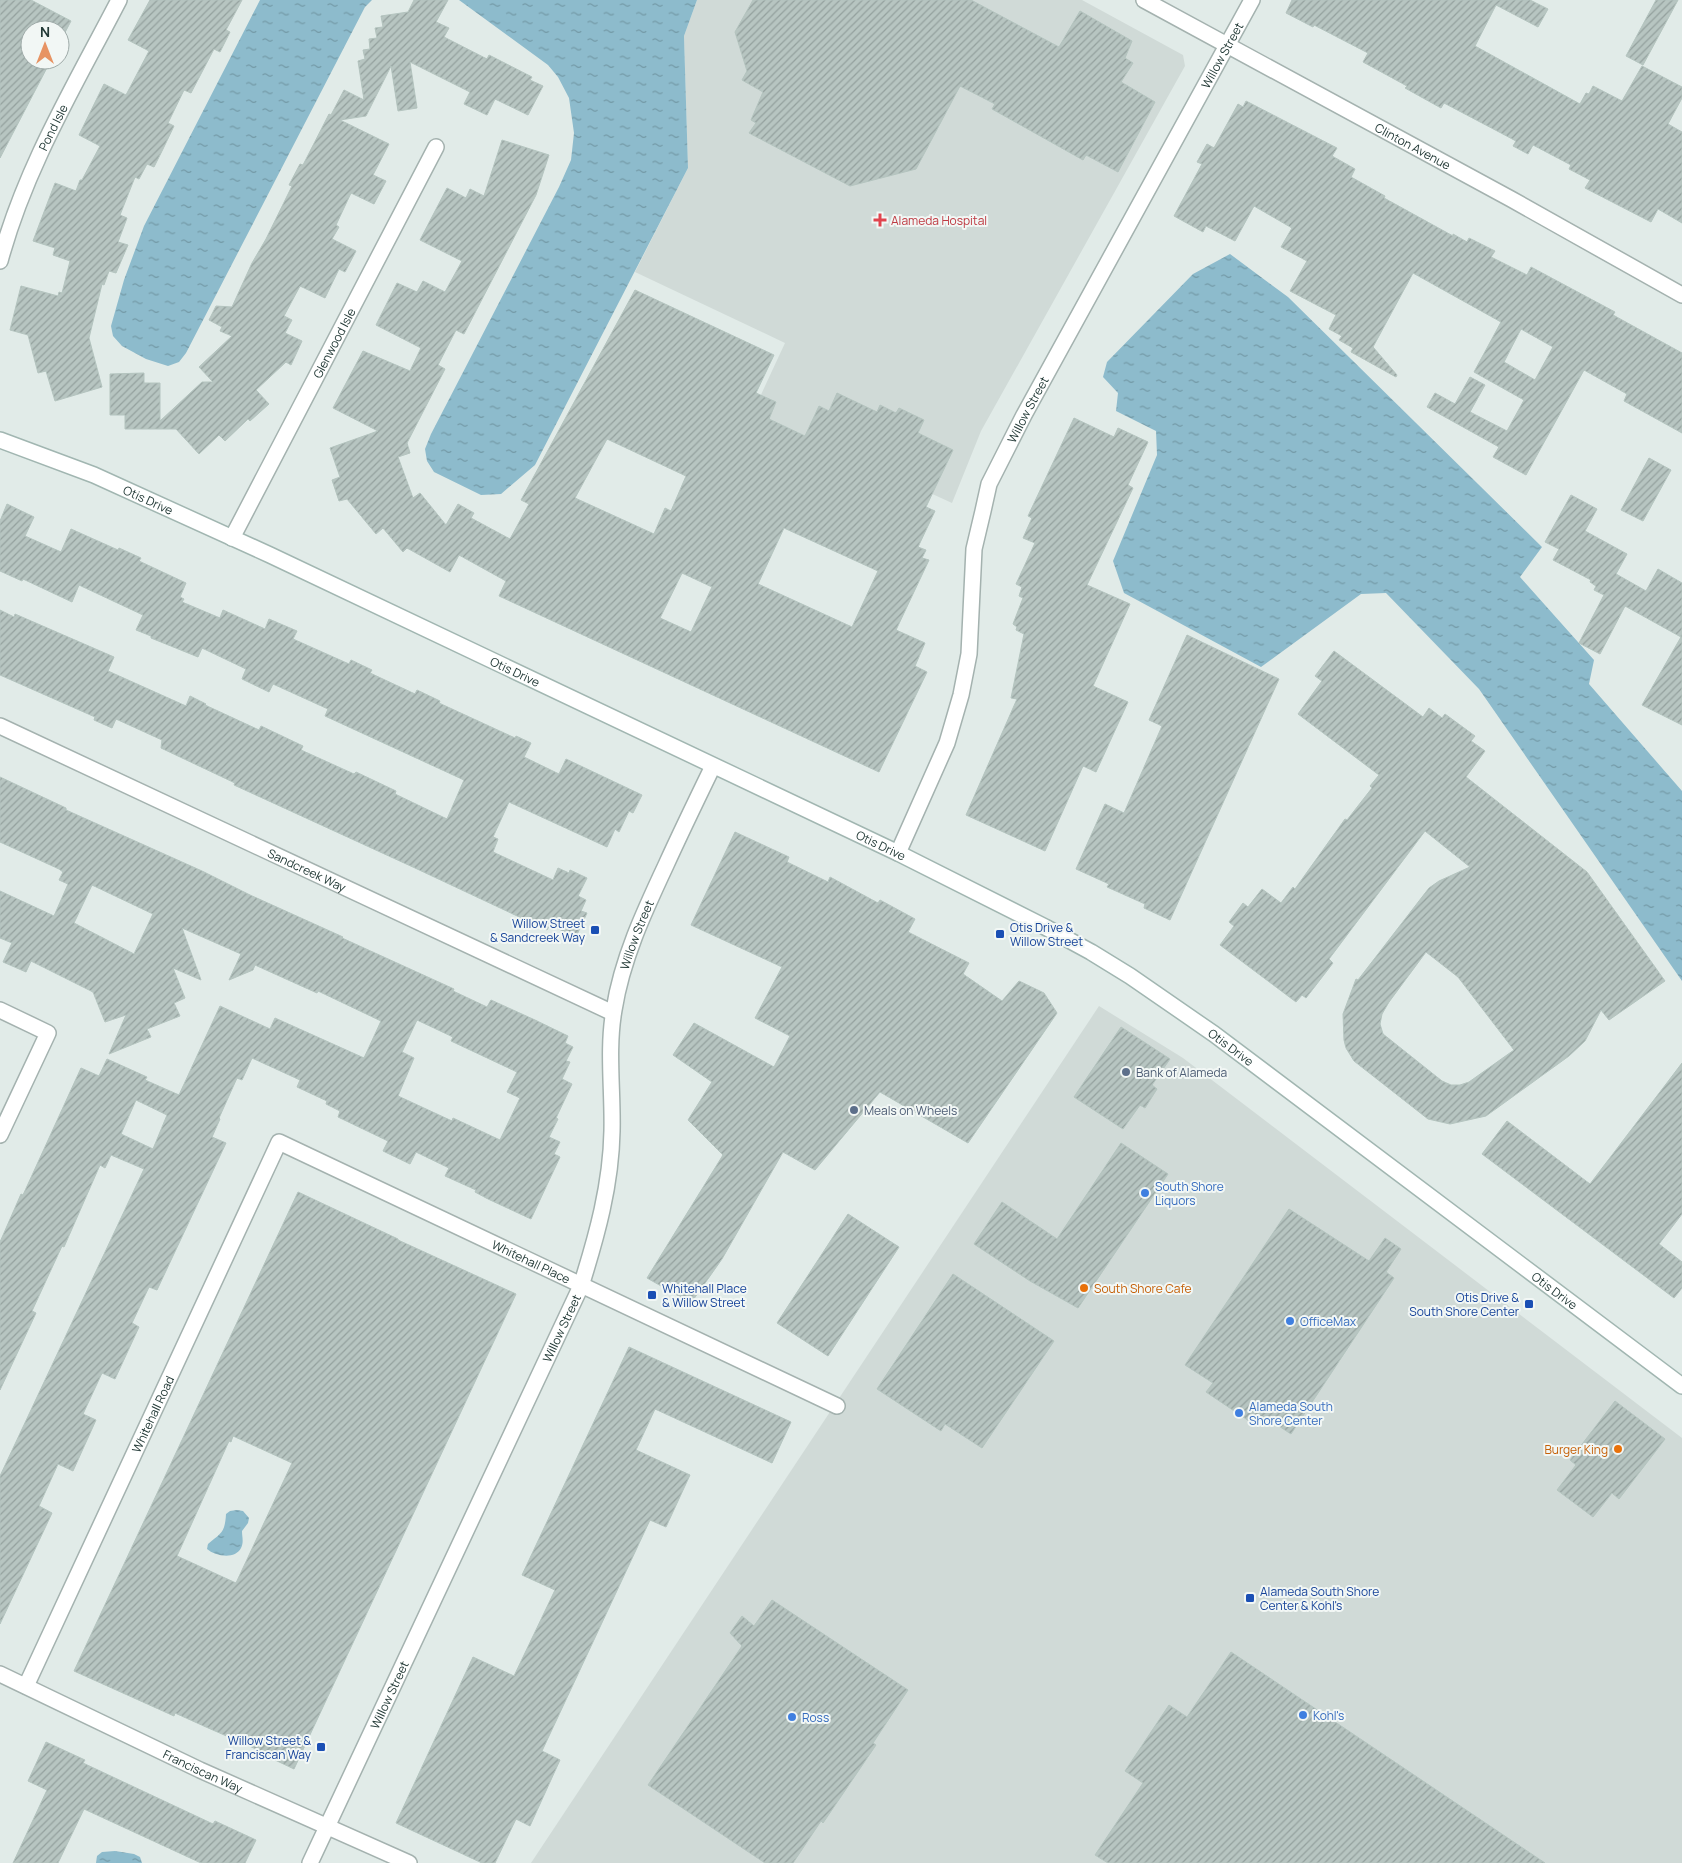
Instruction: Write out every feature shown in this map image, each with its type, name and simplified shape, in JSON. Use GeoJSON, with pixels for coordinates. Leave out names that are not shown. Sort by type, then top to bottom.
{"type":"FeatureCollection","features":[{"type":"Feature","properties":{"kind":"street","name":"Pond Isle"},"geometry":{"type":"LineString","coordinates":[[0,261],[16,206],[35,161],[119,0]]}},
{"type":"Feature","properties":{"kind":"street","name":"Clinton Avenue"},"geometry":{"type":"LineString","coordinates":[[1144,0],[1682,294]]}},
{"type":"Feature","properties":{"kind":"street","name":"Willow Street"},"geometry":{"type":"LineString","coordinates":[[898,853],[947,743],[961,695],[969,654],[974,549],[989,484],[1024,415],[1252,0]]}},
{"type":"Feature","properties":{"kind":"street","name":"Glenwood Isle"},"geometry":{"type":"LineString","coordinates":[[232,538],[436,147]]}},
{"type":"Feature","properties":{"kind":"street","name":"Otis Drive"},"geometry":{"type":"LineString","coordinates":[[0,440],[94,475],[232,538],[513,669],[898,853],[1046,927],[1109,963],[1173,1005],[1682,1386]]}},
{"type":"Feature","properties":{"kind":"street","name":"Sandcreek Way"},"geometry":{"type":"LineString","coordinates":[[0,726],[613,1013]]}},
{"type":"Feature","properties":{"kind":"street","name":"Willow Street"},"geometry":{"type":"LineString","coordinates":[[310,1863],[581,1286],[597,1237],[609,1183],[612,1131],[611,1062],[613,1013],[619,983],[635,935],[654,890],[713,766]]}},
{"type":"Feature","properties":{"kind":"street"},"geometry":{"type":"LineString","coordinates":[[0,1010],[48,1033],[0,1135]]}},
{"type":"Feature","properties":{"kind":"street","name":"Whitehall Place"},"geometry":{"type":"LineString","coordinates":[[279,1142],[836,1406]]}},
{"type":"Feature","properties":{"kind":"street","name":"Whitehall Road"},"geometry":{"type":"LineString","coordinates":[[26,1686],[279,1142]]}},
{"type":"Feature","properties":{"kind":"street","name":"Franciscan Way"},"geometry":{"type":"LineString","coordinates":[[0,1674],[192,1765],[409,1863]]}},
{"type":"Feature","properties":{"kind":"shaded area","name":"Alameda Hospital"},"geometry":{"type":"Polygon","coordinates":[[[697,0],[1082,0],[1183,55],[1185,66],[981,431],[952,503],[753,412],[785,343],[635,272],[688,168],[684,36],[697,0]]]}},
{"type":"Feature","properties":{"kind":"shaded area","name":"Alameda South Shore Center"},"geometry":{"type":"Polygon","coordinates":[[[1099,1006],[1183,1058],[1682,1438],[1682,1863],[531,1863],[1099,1006]]]}},
{"type":"Feature","properties":{"kind":"water"},"geometry":{"type":"Polygon","coordinates":[[[260,0],[372,0],[365,7],[186,353],[179,362],[168,366],[146,359],[122,346],[113,336],[111,326],[124,280],[144,226],[260,0]]]}},
{"type":"Feature","properties":{"kind":"water"},"geometry":{"type":"Polygon","coordinates":[[[459,0],[697,0],[684,36],[688,168],[535,465],[501,494],[481,495],[434,472],[427,461],[425,449],[559,187],[571,160],[574,133],[569,98],[558,77],[548,65],[459,0]]]}},
{"type":"Feature","properties":{"kind":"water"},"geometry":{"type":"Polygon","coordinates":[[[1230,254],[1288,297],[1542,547],[1520,577],[1594,660],[1589,684],[1682,791],[1682,981],[1479,689],[1386,593],[1361,594],[1261,667],[1124,593],[1113,561],[1157,455],[1156,431],[1116,411],[1118,393],[1103,377],[1107,362],[1193,274],[1230,254]]]}},
{"type":"Feature","properties":{"kind":"water"},"geometry":{"type":"Polygon","coordinates":[[[237,1510],[243,1511],[249,1518],[242,1531],[242,1544],[238,1552],[225,1556],[207,1549],[208,1544],[223,1529],[226,1514],[237,1510]]]}},
{"type":"Feature","properties":{"kind":"water"},"geometry":{"type":"Polygon","coordinates":[[[115,1851],[134,1854],[140,1857],[142,1863],[96,1863],[97,1856],[102,1852],[115,1851]]]}},
{"type":"Feature","properties":{"kind":"building"},"geometry":{"type":"Polygon","coordinates":[[[0,0],[31,0],[69,20],[20,20],[20,70],[46,70],[0,158],[0,0]]]}},
{"type":"Feature","properties":{"kind":"building"},"geometry":{"type":"Polygon","coordinates":[[[150,0],[242,0],[226,30],[230,32],[220,52],[214,49],[191,93],[184,90],[168,123],[174,126],[154,167],[147,164],[139,179],[135,177],[120,215],[127,218],[118,242],[128,245],[116,273],[109,271],[104,285],[102,284],[89,338],[102,387],[55,401],[46,371],[38,373],[28,335],[10,330],[21,286],[58,296],[59,292],[62,293],[70,261],[53,255],[55,248],[33,241],[55,183],[76,191],[80,180],[82,180],[100,146],[79,135],[104,84],[126,95],[149,51],[128,40],[150,0]]]}},
{"type":"Feature","properties":{"kind":"building"},"geometry":{"type":"Polygon","coordinates":[[[414,0],[448,0],[436,22],[449,28],[444,37],[487,59],[489,55],[532,77],[530,80],[543,86],[528,115],[495,99],[487,115],[464,104],[470,92],[410,62],[417,108],[398,111],[391,66],[366,116],[340,120],[389,144],[373,175],[386,181],[374,204],[351,193],[336,225],[339,227],[332,239],[356,251],[345,272],[339,269],[325,298],[300,286],[284,316],[292,320],[285,333],[302,341],[291,365],[286,362],[256,390],[269,404],[250,421],[248,419],[225,441],[219,435],[199,454],[176,429],[125,429],[125,415],[110,415],[110,374],[144,373],[144,383],[160,383],[160,421],[202,382],[213,382],[199,367],[232,336],[220,331],[222,327],[209,320],[216,306],[232,307],[252,263],[292,186],[289,185],[300,164],[303,165],[329,114],[331,115],[344,90],[364,100],[358,61],[365,59],[363,50],[370,49],[369,39],[377,38],[375,28],[383,27],[381,16],[408,12],[414,0]]]}},
{"type":"Feature","properties":{"kind":"building","name":"Alameda Hospital"},"geometry":{"type":"Polygon","coordinates":[[[753,0],[971,0],[1059,47],[1080,11],[1132,41],[1125,58],[1133,63],[1121,82],[1155,102],[1118,172],[1086,155],[1083,160],[992,109],[995,104],[960,86],[916,169],[850,186],[749,133],[756,123],[751,120],[763,92],[742,80],[747,71],[735,32],[753,0]]]}},
{"type":"Feature","properties":{"kind":"building"},"geometry":{"type":"Polygon","coordinates":[[[1292,0],[1530,0],[1548,9],[1538,27],[1496,5],[1475,46],[1580,104],[1586,93],[1589,94],[1593,86],[1622,101],[1642,66],[1682,87],[1682,98],[1668,124],[1682,132],[1682,223],[1658,209],[1651,222],[1585,188],[1590,180],[1569,169],[1571,165],[1533,145],[1528,154],[1513,146],[1516,141],[1444,103],[1441,108],[1405,88],[1407,86],[1363,62],[1368,53],[1286,13],[1292,0]]]}},
{"type":"Feature","properties":{"kind":"building"},"geometry":{"type":"Polygon","coordinates":[[[1656,0],[1678,0],[1643,65],[1626,56],[1656,0]]]}},
{"type":"Feature","properties":{"kind":"building"},"geometry":{"type":"Polygon","coordinates":[[[1246,101],[1337,148],[1332,156],[1355,169],[1351,177],[1385,196],[1384,198],[1453,236],[1453,234],[1467,242],[1469,238],[1495,251],[1491,257],[1527,275],[1531,267],[1615,312],[1613,315],[1682,353],[1682,433],[1624,401],[1627,394],[1584,370],[1526,475],[1493,457],[1499,447],[1427,407],[1435,393],[1455,404],[1470,377],[1485,385],[1470,412],[1507,431],[1524,400],[1474,372],[1501,322],[1413,273],[1373,347],[1397,375],[1396,377],[1351,352],[1353,348],[1339,340],[1342,336],[1329,329],[1336,315],[1290,291],[1307,261],[1281,247],[1292,228],[1254,206],[1235,241],[1206,226],[1203,232],[1174,216],[1202,164],[1197,162],[1207,144],[1214,148],[1238,104],[1243,107],[1246,101]],[[1521,329],[1504,362],[1535,380],[1553,347],[1521,329]]]}},
{"type":"Feature","properties":{"kind":"building"},"geometry":{"type":"Polygon","coordinates":[[[502,140],[549,155],[536,195],[464,334],[456,330],[438,365],[445,369],[407,443],[410,453],[398,457],[413,498],[420,493],[446,525],[458,504],[474,513],[471,518],[510,539],[529,504],[521,500],[635,290],[774,355],[756,393],[776,402],[769,419],[805,436],[819,406],[829,411],[837,393],[877,412],[880,405],[896,413],[899,408],[924,420],[918,433],[953,450],[926,507],[935,511],[918,547],[926,550],[922,558],[929,560],[896,630],[925,643],[915,666],[927,672],[879,772],[499,596],[506,581],[459,555],[450,572],[407,548],[403,552],[383,528],[376,534],[347,499],[339,501],[332,480],[340,477],[330,448],[378,431],[333,408],[363,351],[410,371],[421,348],[376,325],[397,283],[417,292],[423,281],[445,292],[462,261],[420,240],[447,188],[466,198],[470,189],[484,196],[502,140]],[[607,439],[575,498],[654,534],[665,508],[671,511],[686,476],[607,439]],[[784,528],[758,584],[852,627],[878,571],[784,528]],[[682,573],[660,618],[691,632],[712,587],[682,573]]]}},
{"type":"Feature","properties":{"kind":"building"},"geometry":{"type":"Polygon","coordinates":[[[1074,418],[1114,437],[1118,428],[1148,442],[1128,485],[1133,488],[1087,585],[1130,604],[1093,686],[1128,702],[1096,772],[1083,766],[1045,851],[966,815],[1017,699],[1011,698],[1024,634],[1016,630],[1017,627],[1013,624],[1023,598],[1019,596],[1022,587],[1016,584],[1035,543],[1023,538],[1032,518],[1028,516],[1074,418]]]}},
{"type":"Feature","properties":{"kind":"building"},"geometry":{"type":"Polygon","coordinates":[[[1649,458],[1671,470],[1643,521],[1621,510],[1649,458]]]}},
{"type":"Feature","properties":{"kind":"building"},"geometry":{"type":"Polygon","coordinates":[[[1571,495],[1597,509],[1585,531],[1627,554],[1616,574],[1646,591],[1658,569],[1682,583],[1682,725],[1642,705],[1681,637],[1625,606],[1600,654],[1579,643],[1604,595],[1594,590],[1596,586],[1590,582],[1591,580],[1553,560],[1559,549],[1545,542],[1571,495]]]}},
{"type":"Feature","properties":{"kind":"building"},"geometry":{"type":"Polygon","coordinates":[[[7,504],[34,517],[25,536],[61,552],[71,529],[118,550],[119,548],[141,558],[139,561],[186,583],[180,597],[184,599],[182,602],[220,618],[223,610],[265,629],[269,619],[297,631],[293,639],[349,664],[351,660],[372,670],[370,673],[415,694],[417,690],[440,701],[439,703],[515,738],[516,736],[531,743],[524,757],[559,774],[566,759],[642,795],[633,813],[629,811],[619,832],[615,829],[607,847],[509,802],[493,837],[498,839],[493,852],[553,880],[558,868],[569,873],[570,870],[587,878],[578,896],[586,900],[581,911],[587,913],[576,937],[550,925],[547,930],[234,785],[235,783],[161,748],[162,740],[116,719],[112,728],[94,720],[95,717],[0,675],[0,610],[14,617],[15,614],[114,657],[108,671],[186,706],[190,696],[259,730],[261,726],[303,746],[301,750],[354,774],[356,772],[396,791],[395,794],[447,819],[464,780],[325,716],[328,709],[273,684],[269,692],[242,679],[246,669],[202,648],[198,657],[151,638],[151,636],[136,630],[143,615],[79,585],[72,602],[23,579],[22,581],[0,571],[0,521],[7,504]]]}},
{"type":"Feature","properties":{"kind":"building"},"geometry":{"type":"Polygon","coordinates":[[[1187,635],[1279,679],[1170,920],[1144,908],[1145,904],[1107,887],[1109,884],[1076,869],[1105,804],[1124,813],[1162,726],[1149,720],[1187,635]]]}},
{"type":"Feature","properties":{"kind":"building"},"geometry":{"type":"Polygon","coordinates":[[[1334,651],[1423,717],[1429,708],[1442,718],[1445,714],[1475,736],[1471,741],[1485,751],[1466,777],[1587,872],[1665,981],[1609,1020],[1601,1010],[1585,1041],[1569,1056],[1486,1116],[1450,1124],[1428,1119],[1354,1061],[1346,1048],[1344,1040],[1343,1014],[1356,979],[1358,980],[1429,888],[1439,881],[1470,867],[1425,831],[1329,959],[1333,963],[1306,998],[1302,995],[1296,1002],[1220,945],[1234,926],[1229,922],[1243,903],[1248,907],[1262,889],[1281,903],[1293,887],[1295,889],[1345,819],[1347,820],[1372,788],[1370,786],[1379,775],[1298,714],[1322,681],[1315,676],[1334,651]],[[1426,952],[1389,1002],[1382,1014],[1380,1024],[1383,1034],[1442,1081],[1451,1085],[1469,1082],[1514,1050],[1458,977],[1426,952]]]}},
{"type":"Feature","properties":{"kind":"building"},"geometry":{"type":"Polygon","coordinates":[[[0,777],[66,808],[66,810],[202,871],[454,989],[453,991],[487,1007],[491,1000],[535,1020],[568,1036],[565,1043],[573,1047],[566,1061],[570,1062],[562,1079],[572,1084],[549,1137],[560,1142],[554,1154],[560,1157],[531,1219],[445,1176],[449,1168],[416,1152],[410,1164],[383,1151],[388,1141],[338,1117],[340,1111],[326,1104],[327,1101],[297,1087],[300,1080],[252,1058],[242,1080],[237,1078],[212,1137],[226,1143],[157,1290],[149,1287],[132,1323],[139,1327],[115,1379],[102,1373],[83,1414],[96,1420],[73,1471],[58,1464],[39,1506],[52,1513],[0,1624],[0,1476],[144,1169],[111,1155],[105,1168],[100,1165],[64,1247],[62,1246],[32,1311],[36,1313],[0,1390],[0,1242],[81,1068],[99,1076],[107,1059],[147,1077],[145,1080],[179,1095],[220,1006],[270,1029],[275,1018],[364,1058],[381,1021],[318,991],[317,993],[255,965],[253,970],[229,980],[241,954],[182,928],[201,980],[173,968],[185,998],[174,1003],[180,1016],[147,1029],[151,1037],[109,1054],[126,1015],[105,1022],[93,992],[31,961],[26,972],[3,962],[12,943],[0,938],[0,891],[54,916],[68,884],[59,880],[63,872],[59,869],[0,842],[0,777]],[[92,885],[74,923],[134,954],[153,914],[92,885]],[[417,1020],[402,1052],[414,1058],[398,1096],[452,1121],[453,1118],[500,1140],[520,1098],[507,1092],[517,1072],[451,1041],[453,1037],[417,1020]],[[136,1100],[121,1134],[153,1149],[167,1115],[136,1100]]]}},
{"type":"Feature","properties":{"kind":"building"},"geometry":{"type":"Polygon","coordinates":[[[735,832],[789,857],[787,862],[828,882],[830,877],[878,903],[880,900],[915,919],[908,932],[969,963],[963,974],[1002,1001],[1019,981],[1044,993],[1057,1013],[968,1143],[880,1092],[815,1170],[783,1152],[722,1259],[691,1303],[647,1278],[723,1155],[688,1120],[712,1082],[673,1055],[694,1023],[774,1067],[790,1036],[755,1018],[782,967],[691,925],[735,832]]]}},
{"type":"Feature","properties":{"kind":"building","name":"Bank of Alameda"},"geometry":{"type":"Polygon","coordinates":[[[1121,1027],[1170,1059],[1152,1085],[1157,1089],[1145,1108],[1140,1105],[1123,1129],[1074,1097],[1121,1027]]]}},
{"type":"Feature","properties":{"kind":"building"},"geometry":{"type":"Polygon","coordinates":[[[1682,1063],[1682,1214],[1659,1244],[1682,1262],[1682,1288],[1674,1298],[1482,1154],[1507,1121],[1590,1184],[1682,1063]]]}},
{"type":"Feature","properties":{"kind":"building"},"geometry":{"type":"Polygon","coordinates":[[[1121,1143],[1168,1174],[1078,1308],[1030,1281],[974,1244],[1002,1202],[1057,1239],[1121,1143]]]}},
{"type":"Feature","properties":{"kind":"building"},"geometry":{"type":"Polygon","coordinates":[[[298,1192],[516,1294],[294,1769],[256,1751],[256,1749],[175,1713],[174,1716],[74,1671],[298,1192]],[[233,1436],[231,1442],[229,1441],[177,1556],[236,1583],[292,1463],[233,1436]]]}},
{"type":"Feature","properties":{"kind":"building","name":"OfficeMax"},"geometry":{"type":"Polygon","coordinates":[[[1289,1209],[1369,1261],[1385,1238],[1401,1249],[1386,1272],[1394,1278],[1291,1434],[1265,1417],[1258,1427],[1206,1392],[1213,1383],[1185,1365],[1289,1209]]]}},
{"type":"Feature","properties":{"kind":"building"},"geometry":{"type":"Polygon","coordinates":[[[848,1214],[899,1247],[828,1356],[777,1323],[848,1214]]]}},
{"type":"Feature","properties":{"kind":"building"},"geometry":{"type":"Polygon","coordinates":[[[953,1274],[1054,1341],[982,1448],[945,1424],[941,1431],[877,1389],[953,1274]]]}},
{"type":"Feature","properties":{"kind":"building"},"geometry":{"type":"Polygon","coordinates":[[[629,1347],[791,1422],[772,1463],[655,1409],[636,1450],[690,1475],[666,1527],[650,1520],[542,1751],[560,1760],[530,1826],[516,1819],[495,1863],[482,1863],[396,1823],[473,1657],[514,1676],[555,1590],[522,1575],[629,1347]]]}},
{"type":"Feature","properties":{"kind":"building","name":"Burger King"},"geometry":{"type":"Polygon","coordinates":[[[1615,1401],[1665,1439],[1619,1499],[1612,1493],[1593,1517],[1557,1490],[1576,1465],[1570,1460],[1615,1401]]]}},
{"type":"Feature","properties":{"kind":"building","name":"Ross"},"geometry":{"type":"Polygon","coordinates":[[[772,1600],[908,1690],[873,1743],[876,1745],[823,1823],[821,1821],[793,1863],[765,1863],[648,1785],[742,1646],[730,1633],[742,1616],[754,1626],[772,1600]]]}},
{"type":"Feature","properties":{"kind":"building"},"geometry":{"type":"Polygon","coordinates":[[[1231,1652],[1545,1863],[1108,1863],[1095,1855],[1143,1783],[1125,1771],[1169,1705],[1187,1717],[1231,1652]]]}},
{"type":"Feature","properties":{"kind":"building"},"geometry":{"type":"Polygon","coordinates":[[[46,1742],[85,1760],[83,1763],[213,1824],[215,1821],[256,1840],[245,1863],[201,1863],[84,1809],[58,1863],[13,1863],[47,1790],[28,1781],[46,1742]]]}},
{"type":"Feature","properties":{"kind":"place","name":"Alameda Hospital"},"geometry":{"type":"Point","coordinates":[880,220]}},
{"type":"Feature","properties":{"kind":"place","name":"Willow Street & Sandcreek Way"},"geometry":{"type":"Point","coordinates":[595,930]}},
{"type":"Feature","properties":{"kind":"place","name":"Otis Drive & Willow Street"},"geometry":{"type":"Point","coordinates":[1000,934]}},
{"type":"Feature","properties":{"kind":"place","name":"Bank of Alameda"},"geometry":{"type":"Point","coordinates":[1126,1072]}},
{"type":"Feature","properties":{"kind":"place","name":"Meals on Wheels"},"geometry":{"type":"Point","coordinates":[854,1110]}},
{"type":"Feature","properties":{"kind":"place","name":"South Shore Liquors"},"geometry":{"type":"Point","coordinates":[1145,1193]}},
{"type":"Feature","properties":{"kind":"place","name":"South Shore Cafe"},"geometry":{"type":"Point","coordinates":[1084,1288]}},
{"type":"Feature","properties":{"kind":"place","name":"Whitehall Place & Willow Street"},"geometry":{"type":"Point","coordinates":[652,1295]}},
{"type":"Feature","properties":{"kind":"place","name":"Otis Drive & South Shore Center"},"geometry":{"type":"Point","coordinates":[1529,1304]}},
{"type":"Feature","properties":{"kind":"place","name":"OfficeMax"},"geometry":{"type":"Point","coordinates":[1290,1321]}},
{"type":"Feature","properties":{"kind":"place","name":"Alameda South Shore Center"},"geometry":{"type":"Point","coordinates":[1239,1413]}},
{"type":"Feature","properties":{"kind":"place","name":"Burger King"},"geometry":{"type":"Point","coordinates":[1618,1449]}},
{"type":"Feature","properties":{"kind":"place","name":"Alameda South Shore Center & Kohl's"},"geometry":{"type":"Point","coordinates":[1250,1598]}},
{"type":"Feature","properties":{"kind":"place","name":"Kohl's"},"geometry":{"type":"Point","coordinates":[1303,1715]}},
{"type":"Feature","properties":{"kind":"place","name":"Ross"},"geometry":{"type":"Point","coordinates":[792,1717]}},
{"type":"Feature","properties":{"kind":"place","name":"Willow Street & Franciscan Way"},"geometry":{"type":"Point","coordinates":[321,1747]}}]}
